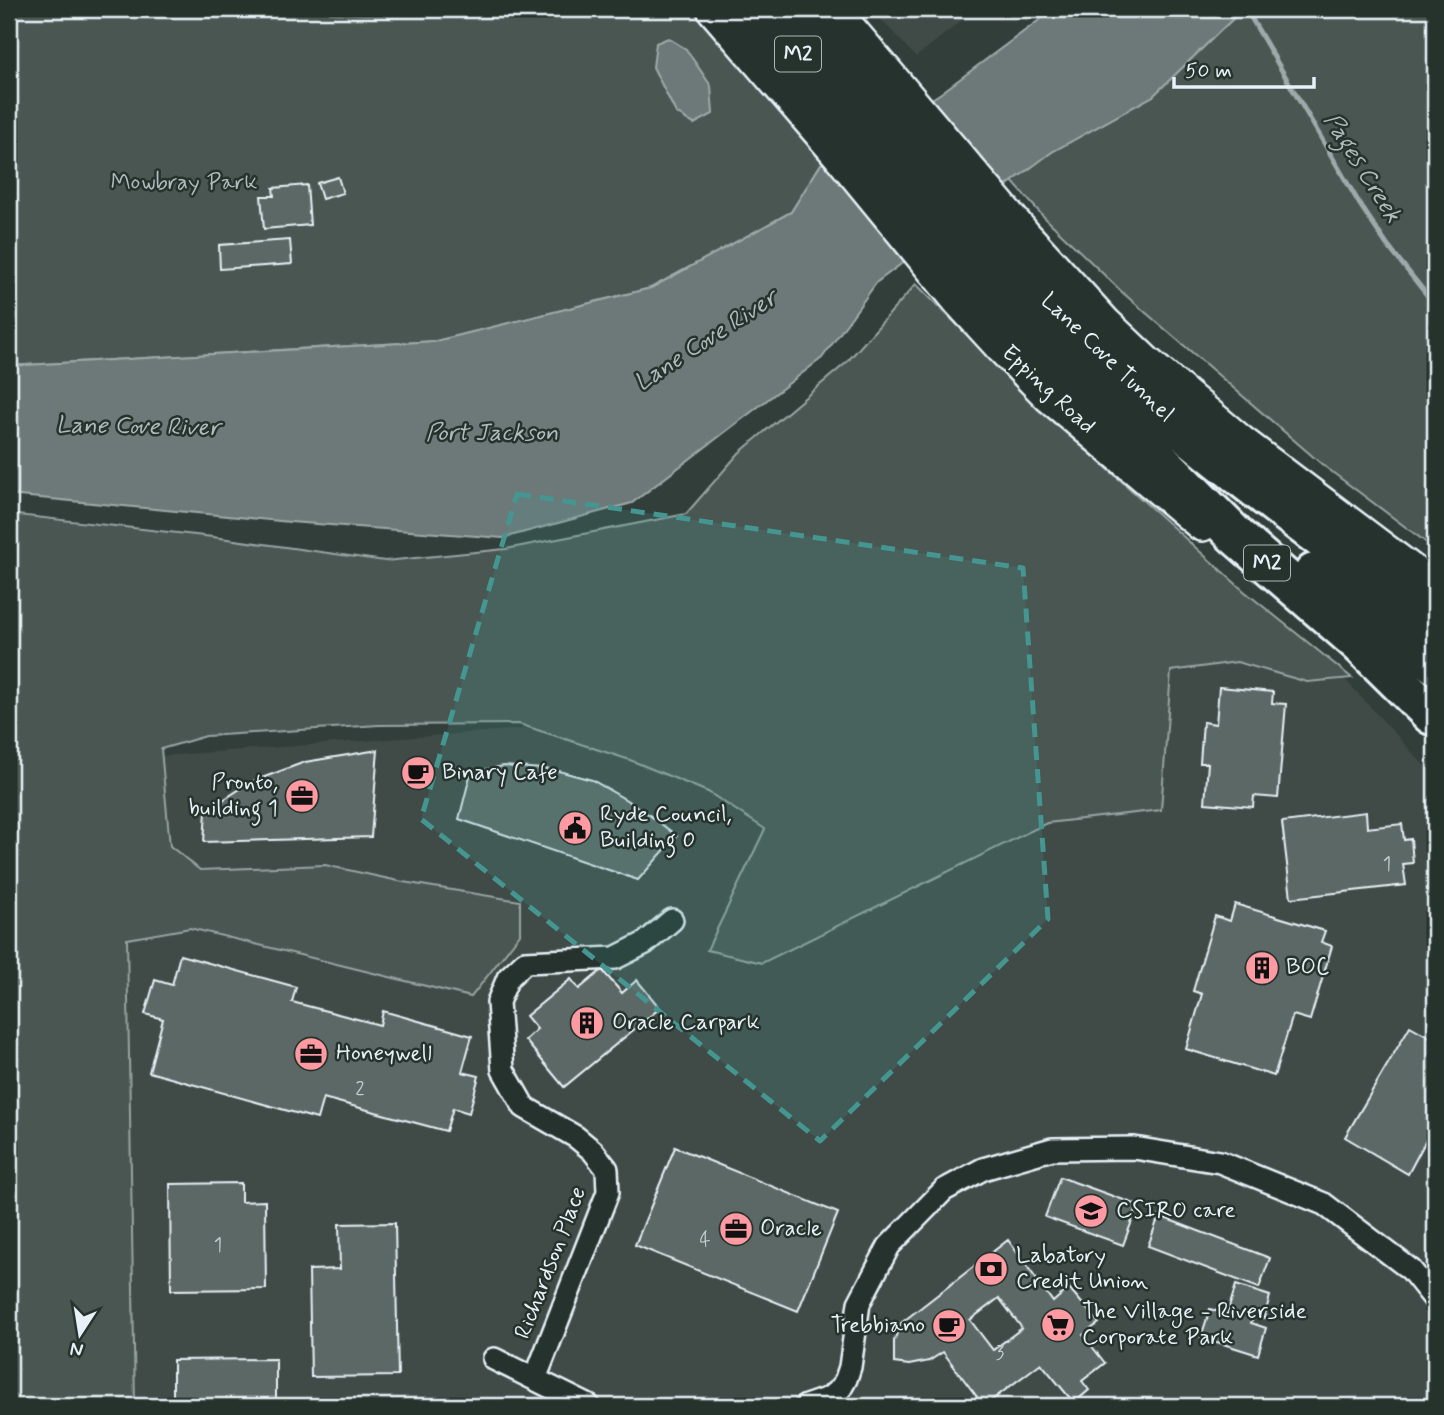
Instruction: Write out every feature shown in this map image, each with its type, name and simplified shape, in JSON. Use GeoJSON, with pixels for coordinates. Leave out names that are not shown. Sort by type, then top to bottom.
{"type":"FeatureCollection","features":[{"type":"Feature","properties":{"kind":"highway","name":"Lane Cove Tunnel"},"geometry":{"type":"LineString","coordinates":[[760,9],[859,83]]}},
{"type":"Feature","properties":{"kind":"highway","name":"Lane Cove Tunnel"},"geometry":{"type":"LineString","coordinates":[[799,9],[997,246],[1085,344],[1140,395],[1263,495],[1435,625]]}},
{"type":"Feature","properties":{"kind":"highway","name":"Lane Cove Tunnel"},"geometry":{"type":"LineString","coordinates":[[997,246],[1028,327],[1106,407]]}},
{"type":"Feature","properties":{"kind":"highway","name":"M2"},"geometry":{"type":"LineString","coordinates":[[1106,407],[1252,527],[1435,664]]}},
{"type":"Feature","properties":{"kind":"highway","name":"M2"},"geometry":{"type":"LineString","coordinates":[[1106,407],[1237,536],[1360,644],[1434,717]]}},
{"type":"Feature","properties":{"kind":"main road","name":"Epping Road"},"geometry":{"type":"LineString","coordinates":[[714,9],[959,300],[1051,396],[1434,717]]}},
{"type":"Feature","properties":{"kind":"main road"},"geometry":{"type":"LineString","coordinates":[[832,9],[859,83]]}},
{"type":"Feature","properties":{"kind":"main road"},"geometry":{"type":"LineString","coordinates":[[997,246],[1068,286],[1146,363],[1240,442],[1435,589]]}},
{"type":"Feature","properties":{"kind":"street","name":"Richardson Place"},"geometry":{"type":"LineString","coordinates":[[535,1379],[605,1202],[608,1192],[607,1169],[593,1151],[576,1138],[524,1107],[503,1070],[498,1002],[508,978],[525,962],[615,958],[645,943],[672,920]]}},
{"type":"Feature","properties":{"kind":"street"},"geometry":{"type":"LineString","coordinates":[[806,1406],[829,1398],[841,1388],[846,1379],[859,1303],[889,1246],[944,1190],[984,1169],[1052,1149],[1135,1148],[1220,1162],[1324,1205],[1411,1270],[1435,1300]]}},
{"type":"Feature","properties":{"kind":"street","name":"Richardson Place"},"geometry":{"type":"LineString","coordinates":[[494,1359],[589,1406]]}},
{"type":"Feature","properties":{"kind":"highlighted area"},"geometry":{"type":"Polygon","coordinates":[[[517,494],[1023,568],[1048,919],[820,1141],[421,819],[517,494]]]}},
{"type":"Feature","properties":{"kind":"shaded area"},"geometry":{"type":"Polygon","coordinates":[[[871,9],[976,9],[916,57],[871,9]]]}},
{"type":"Feature","properties":{"kind":"shaded area"},"geometry":{"type":"Polygon","coordinates":[[[974,626],[1315,647],[1435,777],[1435,1406],[88,1406],[67,763],[737,713],[974,626]]]}},
{"type":"Feature","properties":{"kind":"green space","name":"Mowbray Park"},"geometry":{"type":"Polygon","coordinates":[[[9,9],[329,9],[330,13],[385,15],[439,9],[693,9],[832,164],[821,164],[791,212],[651,288],[436,341],[9,366],[9,9]]]}},
{"type":"Feature","properties":{"kind":"green space"},"geometry":{"type":"Polygon","coordinates":[[[1243,9],[1435,9],[1435,549],[1324,466],[1123,293],[1041,214],[1011,180],[1052,152],[1153,96],[1243,9]]]}},
{"type":"Feature","properties":{"kind":"green space"},"geometry":{"type":"Polygon","coordinates":[[[916,284],[1052,419],[1244,591],[1352,678],[1307,682],[1237,662],[1171,671],[1161,810],[1047,823],[762,963],[707,950],[765,829],[708,792],[630,760],[519,724],[379,725],[206,736],[161,749],[170,846],[200,870],[325,865],[403,882],[520,901],[520,934],[471,997],[190,928],[127,939],[135,1406],[9,1406],[9,514],[213,537],[385,561],[506,549],[686,514],[739,453],[846,363],[916,284]]]}},
{"type":"Feature","properties":{"kind":"water","name":"Port Jackson"},"geometry":{"type":"Polygon","coordinates":[[[1054,9],[1243,9],[1153,96],[1052,152],[877,282],[822,358],[632,503],[503,538],[290,522],[9,495],[9,366],[436,341],[651,288],[791,212],[821,164],[832,164],[941,93],[1054,9]]]}},
{"type":"Feature","properties":{"kind":"water"},"geometry":{"type":"Polygon","coordinates":[[[668,38],[686,49],[711,86],[713,114],[694,124],[676,113],[653,67],[656,43],[668,38]]]}},
{"type":"Feature","properties":{"kind":"building"},"geometry":{"type":"Polygon","coordinates":[[[69,9],[102,9],[102,12],[69,14],[69,9]]]}},
{"type":"Feature","properties":{"kind":"building"},"geometry":{"type":"Polygon","coordinates":[[[338,177],[343,193],[322,199],[317,183],[338,177]]]}},
{"type":"Feature","properties":{"kind":"building"},"geometry":{"type":"Polygon","coordinates":[[[307,185],[310,225],[264,229],[261,196],[274,196],[273,188],[307,185]]]}},
{"type":"Feature","properties":{"kind":"building"},"geometry":{"type":"Polygon","coordinates":[[[290,240],[292,264],[220,269],[219,245],[290,240]]]}},
{"type":"Feature","properties":{"kind":"building"},"geometry":{"type":"Polygon","coordinates":[[[1219,687],[1273,692],[1272,703],[1286,704],[1278,798],[1254,796],[1253,807],[1205,803],[1208,763],[1200,763],[1203,722],[1216,724],[1219,687]]]}},
{"type":"Feature","properties":{"kind":"building","name":"Pronto, building 1"},"geometry":{"type":"Polygon","coordinates":[[[378,750],[371,837],[204,842],[206,811],[251,782],[305,762],[378,750]]]}},
{"type":"Feature","properties":{"kind":"building","name":"Ryde Council, Building 0"},"geometry":{"type":"Polygon","coordinates":[[[504,766],[555,770],[592,780],[640,808],[677,836],[638,880],[459,819],[471,772],[504,766]]]}},
{"type":"Feature","properties":{"kind":"building"},"geometry":{"type":"Polygon","coordinates":[[[1366,812],[1367,828],[1402,824],[1404,840],[1411,839],[1413,863],[1403,864],[1406,885],[1291,898],[1282,822],[1366,812]]]}},
{"type":"Feature","properties":{"kind":"building","name":"BOC"},"geometry":{"type":"Polygon","coordinates":[[[1235,904],[1325,931],[1321,942],[1332,946],[1310,1020],[1293,1015],[1274,1076],[1186,1049],[1202,994],[1193,991],[1215,916],[1230,921],[1235,904]]]}},
{"type":"Feature","properties":{"kind":"building","name":"Honeywell"},"geometry":{"type":"Polygon","coordinates":[[[180,955],[296,987],[292,1002],[380,1025],[383,1011],[472,1036],[462,1072],[479,1076],[469,1113],[453,1108],[446,1131],[323,1098],[317,1119],[149,1072],[163,1019],[145,1014],[155,980],[172,985],[180,955]]]}},
{"type":"Feature","properties":{"kind":"building","name":"Oracle Carpark"},"geometry":{"type":"Polygon","coordinates":[[[602,970],[622,993],[637,980],[660,1008],[564,1087],[525,1040],[537,1029],[526,1016],[571,979],[579,989],[602,970]]]}},
{"type":"Feature","properties":{"kind":"building"},"geometry":{"type":"Polygon","coordinates":[[[1410,1026],[1435,1040],[1435,1130],[1432,1129],[1408,1174],[1345,1137],[1410,1026]]]}},
{"type":"Feature","properties":{"kind":"building","name":"Oracle"},"geometry":{"type":"Polygon","coordinates":[[[675,1147],[838,1213],[798,1311],[635,1245],[675,1147]]]}},
{"type":"Feature","properties":{"kind":"building","name":"CSIRO care"},"geometry":{"type":"Polygon","coordinates":[[[1060,1177],[1138,1205],[1123,1245],[1045,1217],[1060,1177]]]}},
{"type":"Feature","properties":{"kind":"building"},"geometry":{"type":"Polygon","coordinates":[[[241,1183],[241,1202],[265,1201],[266,1289],[171,1290],[170,1184],[241,1183]]]}},
{"type":"Feature","properties":{"kind":"building"},"geometry":{"type":"Polygon","coordinates":[[[1159,1216],[1270,1258],[1259,1288],[1148,1246],[1159,1216]]]}},
{"type":"Feature","properties":{"kind":"building"},"geometry":{"type":"Polygon","coordinates":[[[395,1223],[398,1376],[311,1377],[309,1270],[340,1269],[339,1224],[395,1223]]]}},
{"type":"Feature","properties":{"kind":"building","name":"The Village - Riverside Corporate Park"},"geometry":{"type":"Polygon","coordinates":[[[1008,1240],[1053,1302],[1069,1288],[1099,1323],[1083,1335],[1105,1363],[1082,1381],[1089,1390],[1074,1403],[1041,1363],[984,1406],[943,1352],[929,1361],[909,1365],[894,1363],[894,1341],[901,1323],[1008,1240]],[[999,1298],[970,1320],[993,1350],[1022,1328],[999,1298]]]}},
{"type":"Feature","properties":{"kind":"building"},"geometry":{"type":"Polygon","coordinates":[[[1236,1285],[1270,1296],[1264,1318],[1254,1315],[1251,1323],[1266,1328],[1258,1355],[1201,1337],[1210,1309],[1227,1314],[1236,1285]]]}},
{"type":"Feature","properties":{"kind":"building"},"geometry":{"type":"Polygon","coordinates":[[[276,1359],[276,1406],[173,1406],[173,1360],[276,1359]]]}},
{"type":"Feature","properties":{"kind":"waterway","name":"Pages Creek"},"geometry":{"type":"LineString","coordinates":[[1246,9],[1359,203],[1387,245],[1435,305]]}},
{"type":"Feature","properties":{"kind":"place","name":"Binary Cafe"},"geometry":{"type":"Point","coordinates":[418,773]}},
{"type":"Feature","properties":{"kind":"place","name":"Pronto, building 1"},"geometry":{"type":"Point","coordinates":[302,796]}},
{"type":"Feature","properties":{"kind":"place","name":"Ryde Council, Building 0"},"geometry":{"type":"Point","coordinates":[575,828]}},
{"type":"Feature","properties":{"kind":"place","name":"BOC"},"geometry":{"type":"Point","coordinates":[1262,968]}},
{"type":"Feature","properties":{"kind":"place","name":"Oracle Carpark"},"geometry":{"type":"Point","coordinates":[587,1023]}},
{"type":"Feature","properties":{"kind":"place","name":"Honeywell"},"geometry":{"type":"Point","coordinates":[311,1054]}},
{"type":"Feature","properties":{"kind":"place","name":"CSIRO care"},"geometry":{"type":"Point","coordinates":[1091,1211]}},
{"type":"Feature","properties":{"kind":"place","name":"Oracle"},"geometry":{"type":"Point","coordinates":[736,1229]}},
{"type":"Feature","properties":{"kind":"place","name":"Labatory Credit Union"},"geometry":{"type":"Point","coordinates":[991,1269]}},
{"type":"Feature","properties":{"kind":"place","name":"The Village - Riverside Corporate Park"},"geometry":{"type":"Point","coordinates":[1058,1325]}},
{"type":"Feature","properties":{"kind":"place","name":"Trebbiano"},"geometry":{"type":"Point","coordinates":[949,1326]}},
{"type":"Feature","properties":{"kind":"water label","name":"Lane Cove River"},"geometry":{"type":"Point","coordinates":[706,341]}},
{"type":"Feature","properties":{"kind":"water label","name":"Lane Cove River"},"geometry":{"type":"Point","coordinates":[138,427]}}]}
